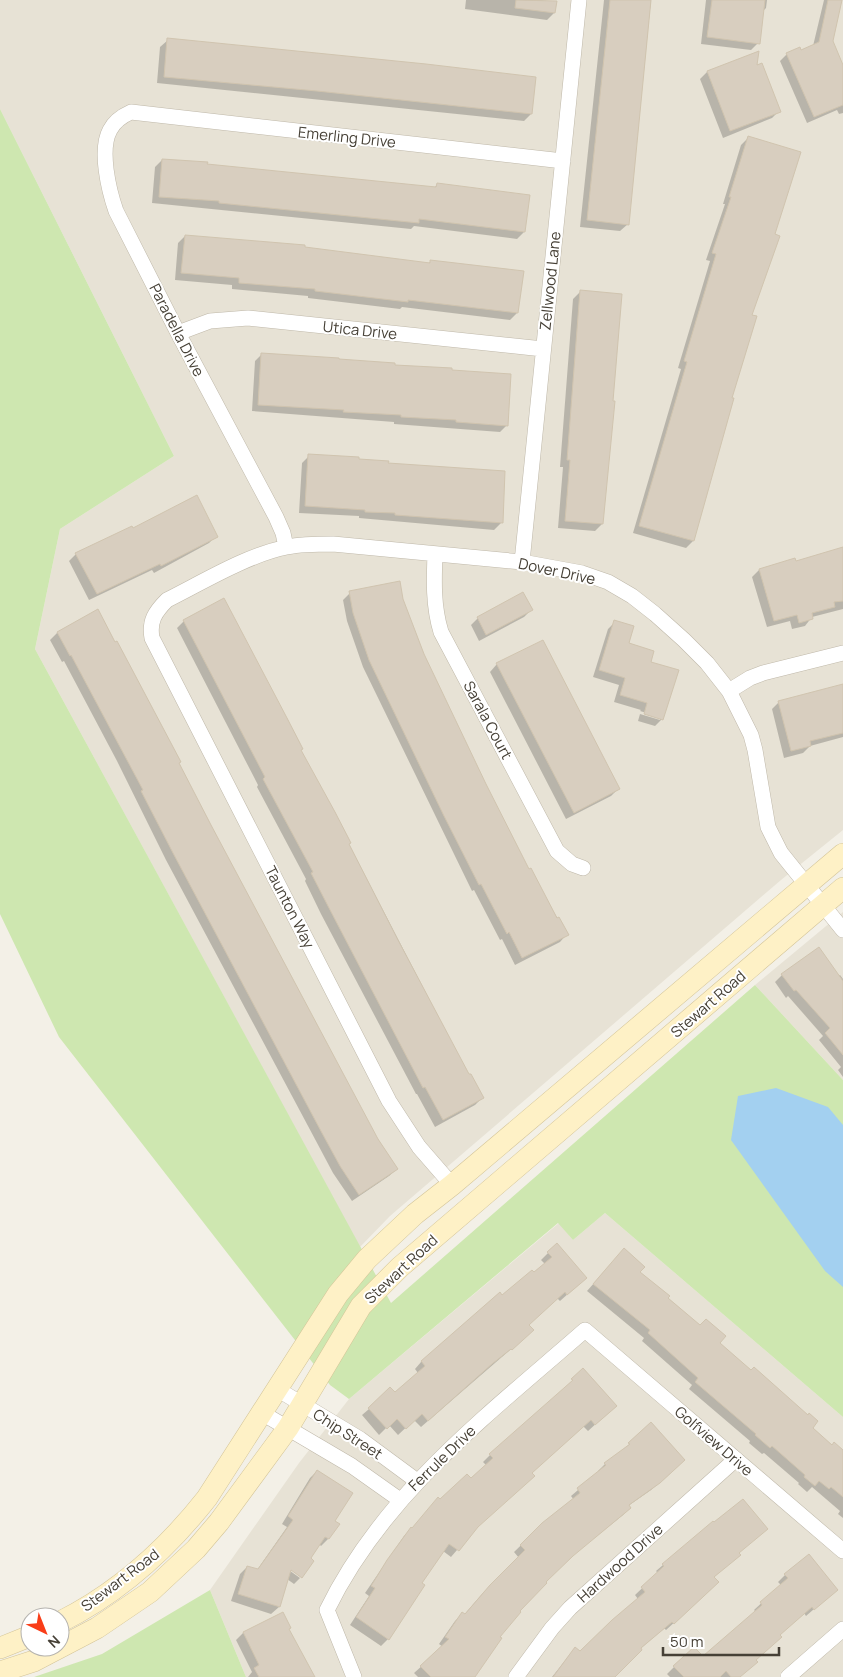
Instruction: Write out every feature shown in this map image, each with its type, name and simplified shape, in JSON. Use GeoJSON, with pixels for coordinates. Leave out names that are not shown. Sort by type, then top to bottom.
{"type":"FeatureCollection","features":[{"type":"Feature","properties":{"kind":"street","name":"Zellwood Lane"},"geometry":{"type":"LineString","coordinates":[[522,562],[579,0]]}},
{"type":"Feature","properties":{"kind":"street","name":"Emerling Drive"},"geometry":{"type":"LineString","coordinates":[[131,112],[563,161]]}},
{"type":"Feature","properties":{"kind":"street","name":"Paradella Drive"},"geometry":{"type":"LineString","coordinates":[[131,112],[118,120],[108,132],[105,157],[110,192],[121,222],[178,334],[276,517],[283,533],[286,547]]}},
{"type":"Feature","properties":{"kind":"street","name":"Utica Drive"},"geometry":{"type":"LineString","coordinates":[[178,334],[210,321],[248,318],[543,349]]}},
{"type":"Feature","properties":{"kind":"street","name":"Dover Drive"},"geometry":{"type":"LineString","coordinates":[[152,618],[167,600],[253,558],[286,547],[310,544],[333,544],[522,562],[582,574],[608,582],[632,596],[684,640],[707,664],[728,691],[751,735],[768,827],[781,853],[843,930]]}},
{"type":"Feature","properties":{"kind":"street","name":"Sarala Court"},"geometry":{"type":"LineString","coordinates":[[435,554],[434,598],[438,622],[442,632],[557,851],[572,864],[584,868]]}},
{"type":"Feature","properties":{"kind":"street","name":"Taunton Way"},"geometry":{"type":"LineString","coordinates":[[152,618],[150,628],[152,638],[390,1101],[419,1147],[452,1185]]}},
{"type":"Feature","properties":{"kind":"street"},"geometry":{"type":"LineString","coordinates":[[728,691],[763,673],[843,653]]}},
{"type":"Feature","properties":{"kind":"street","name":"Stewart Road"},"geometry":{"type":"LineString","coordinates":[[70,1617],[86,1608],[141,1568],[180,1530],[207,1498],[338,1294],[367,1259],[415,1214],[452,1185],[843,854]]}},
{"type":"Feature","properties":{"kind":"street","name":"Stewart Road"},"geometry":{"type":"LineString","coordinates":[[0,1672],[61,1648],[97,1628],[150,1592],[196,1549],[219,1522],[288,1428],[361,1306],[400,1267],[843,888]]}},
{"type":"Feature","properties":{"kind":"street","name":"Golfview Drive"},"geometry":{"type":"LineString","coordinates":[[585,1330],[843,1551]]}},
{"type":"Feature","properties":{"kind":"street","name":"Ferrule Drive"},"geometry":{"type":"LineString","coordinates":[[354,1677],[327,1610],[346,1575],[379,1527],[417,1481],[460,1440],[585,1330]]}},
{"type":"Feature","properties":{"kind":"street","name":"Chip Street"},"geometry":{"type":"LineString","coordinates":[[277,1389],[360,1439],[417,1481]]}},
{"type":"Feature","properties":{"kind":"street","name":"Chip Street"},"geometry":{"type":"LineString","coordinates":[[262,1413],[352,1466],[400,1500]]}},
{"type":"Feature","properties":{"kind":"street","name":"Hardwood Drive"},"geometry":{"type":"LineString","coordinates":[[516,1677],[552,1628],[570,1608],[736,1459]]}},
{"type":"Feature","properties":{"kind":"street"},"geometry":{"type":"LineString","coordinates":[[788,1677],[843,1629]]}},
{"type":"Feature","properties":{"kind":"street"},"geometry":{"type":"LineString","coordinates":[[0,1648],[20,1640]]}},
{"type":"Feature","properties":{"kind":"shaded area"},"geometry":{"type":"Polygon","coordinates":[[[0,0],[843,0],[843,830],[781,880],[390,1216],[360,1247],[35,649],[60,529],[174,456],[0,109],[0,0]]]}},
{"type":"Feature","properties":{"kind":"shaded area"},"geometry":{"type":"Polygon","coordinates":[[[843,912],[843,1080],[755,985],[843,912]]]}},
{"type":"Feature","properties":{"kind":"shaded area"},"geometry":{"type":"Polygon","coordinates":[[[605,1213],[843,1417],[843,1677],[246,1677],[210,1590],[299,1463],[349,1399],[559,1223],[573,1240],[605,1213]]]}},
{"type":"Feature","properties":{"kind":"green space"},"geometry":{"type":"Polygon","coordinates":[[[0,109],[174,456],[60,529],[35,649],[391,1303],[755,985],[843,1080],[843,1417],[605,1213],[573,1240],[558,1223],[349,1399],[330,1385],[59,1037],[0,914],[0,109]]]}},
{"type":"Feature","properties":{"kind":"green space"},"geometry":{"type":"Polygon","coordinates":[[[210,1590],[246,1677],[34,1677],[102,1654],[210,1590]]]}},
{"type":"Feature","properties":{"kind":"water"},"geometry":{"type":"Polygon","coordinates":[[[776,1088],[828,1107],[843,1125],[843,1287],[825,1271],[731,1140],[738,1096],[776,1088]]]}},
{"type":"Feature","properties":{"kind":"building"},"geometry":{"type":"Polygon","coordinates":[[[516,0],[557,1],[555,13],[515,8],[516,0]]]}},
{"type":"Feature","properties":{"kind":"building"},"geometry":{"type":"Polygon","coordinates":[[[610,0],[651,0],[629,225],[587,220],[610,0]]]}},
{"type":"Feature","properties":{"kind":"building"},"geometry":{"type":"Polygon","coordinates":[[[712,0],[765,0],[760,44],[707,37],[712,0]]]}},
{"type":"Feature","properties":{"kind":"building"},"geometry":{"type":"Polygon","coordinates":[[[828,0],[842,0],[833,41],[843,65],[843,105],[814,117],[786,53],[800,47],[801,50],[819,42],[828,0]]]}},
{"type":"Feature","properties":{"kind":"building"},"geometry":{"type":"Polygon","coordinates":[[[167,38],[536,77],[532,114],[164,77],[167,38]]]}},
{"type":"Feature","properties":{"kind":"building"},"geometry":{"type":"Polygon","coordinates":[[[759,51],[757,65],[762,63],[781,112],[730,131],[707,71],[759,51]]]}},
{"type":"Feature","properties":{"kind":"building"},"geometry":{"type":"Polygon","coordinates":[[[748,136],[801,152],[775,234],[780,236],[752,315],[757,316],[732,398],[734,398],[694,541],[639,526],[687,362],[684,361],[716,254],[712,253],[731,197],[729,197],[748,136]]]}},
{"type":"Feature","properties":{"kind":"building"},"geometry":{"type":"Polygon","coordinates":[[[162,159],[208,162],[207,164],[436,187],[437,183],[530,195],[525,232],[419,219],[419,223],[219,203],[219,201],[159,197],[162,159]]]}},
{"type":"Feature","properties":{"kind":"building"},"geometry":{"type":"Polygon","coordinates":[[[185,235],[305,245],[305,247],[430,263],[430,260],[524,271],[518,313],[408,300],[408,302],[315,291],[315,289],[239,283],[239,278],[181,273],[185,235]]]}},
{"type":"Feature","properties":{"kind":"building"},"geometry":{"type":"Polygon","coordinates":[[[580,290],[622,294],[613,401],[615,401],[603,524],[565,521],[570,460],[567,460],[580,290]]]}},
{"type":"Feature","properties":{"kind":"building"},"geometry":{"type":"Polygon","coordinates":[[[261,353],[339,358],[395,363],[395,365],[511,374],[508,426],[456,422],[456,420],[401,417],[401,415],[343,412],[344,410],[258,405],[261,353]]]}},
{"type":"Feature","properties":{"kind":"building"},"geometry":{"type":"Polygon","coordinates":[[[308,454],[359,457],[359,459],[389,461],[388,463],[505,471],[503,523],[305,506],[308,454]]]}},
{"type":"Feature","properties":{"kind":"building"},"geometry":{"type":"Polygon","coordinates":[[[197,495],[218,537],[161,566],[160,564],[97,594],[75,553],[132,526],[133,528],[197,495]]]}},
{"type":"Feature","properties":{"kind":"building"},"geometry":{"type":"Polygon","coordinates":[[[843,547],[843,601],[834,602],[835,607],[812,613],[813,619],[799,623],[797,615],[774,621],[759,569],[795,558],[796,561],[843,547]]]}},
{"type":"Feature","properties":{"kind":"building"},"geometry":{"type":"Polygon","coordinates":[[[400,581],[403,599],[424,654],[486,784],[529,869],[531,868],[557,918],[559,917],[569,935],[522,958],[481,884],[479,885],[444,816],[369,660],[353,613],[349,591],[400,581]]]}},
{"type":"Feature","properties":{"kind":"building"},"geometry":{"type":"Polygon","coordinates":[[[523,592],[533,610],[486,635],[477,617],[523,592]]]}},
{"type":"Feature","properties":{"kind":"building"},"geometry":{"type":"Polygon","coordinates":[[[224,598],[303,749],[301,750],[351,843],[349,844],[398,940],[469,1074],[471,1074],[484,1098],[443,1120],[425,1087],[423,1088],[328,906],[311,873],[313,872],[263,779],[265,777],[183,620],[224,598]]]}},
{"type":"Feature","properties":{"kind":"building"},"geometry":{"type":"Polygon","coordinates":[[[98,609],[181,762],[179,763],[211,825],[378,1139],[398,1169],[359,1195],[322,1133],[173,853],[141,791],[143,790],[57,632],[98,609]]]}},
{"type":"Feature","properties":{"kind":"building"},"geometry":{"type":"Polygon","coordinates":[[[614,620],[634,626],[629,643],[654,651],[651,662],[679,670],[663,720],[644,714],[647,703],[620,695],[625,678],[599,670],[614,620]]]}},
{"type":"Feature","properties":{"kind":"building"},"geometry":{"type":"Polygon","coordinates":[[[543,640],[620,789],[574,813],[496,663],[543,640]]]}},
{"type":"Feature","properties":{"kind":"building"},"geometry":{"type":"Polygon","coordinates":[[[843,684],[843,733],[810,741],[811,746],[791,751],[778,701],[843,684]]]}},
{"type":"Feature","properties":{"kind":"building"},"geometry":{"type":"Polygon","coordinates":[[[819,947],[843,981],[843,1055],[825,1033],[830,1028],[796,990],[794,991],[781,974],[819,947]]]}},
{"type":"Feature","properties":{"kind":"building"},"geometry":{"type":"Polygon","coordinates":[[[557,1243],[587,1278],[567,1295],[565,1292],[529,1325],[534,1330],[512,1350],[492,1364],[428,1421],[422,1414],[406,1429],[397,1419],[387,1429],[368,1408],[390,1387],[395,1392],[425,1366],[421,1361],[500,1292],[502,1295],[532,1270],[534,1272],[552,1257],[547,1252],[557,1243]]]}},
{"type":"Feature","properties":{"kind":"building"},"geometry":{"type":"Polygon","coordinates":[[[624,1248],[645,1267],[640,1272],[670,1296],[668,1298],[700,1325],[706,1319],[726,1336],[720,1343],[751,1370],[754,1367],[808,1415],[809,1413],[818,1421],[813,1428],[832,1445],[834,1442],[843,1450],[843,1497],[831,1487],[829,1489],[819,1481],[815,1486],[804,1477],[805,1475],[772,1446],[770,1448],[695,1382],[698,1378],[648,1333],[650,1330],[593,1284],[624,1248]]]}},
{"type":"Feature","properties":{"kind":"building"},"geometry":{"type":"Polygon","coordinates":[[[583,1368],[617,1406],[595,1425],[591,1420],[532,1473],[535,1476],[478,1527],[459,1551],[449,1544],[422,1583],[425,1585],[389,1640],[356,1617],[375,1588],[371,1586],[387,1560],[411,1527],[438,1497],[440,1499],[467,1474],[471,1478],[493,1458],[489,1454],[573,1380],[571,1379],[583,1368]]]}},
{"type":"Feature","properties":{"kind":"building"},"geometry":{"type":"Polygon","coordinates":[[[651,1422],[685,1460],[660,1483],[629,1505],[631,1508],[573,1556],[546,1582],[500,1637],[502,1638],[475,1677],[431,1677],[420,1666],[449,1639],[445,1637],[462,1612],[465,1614],[490,1585],[525,1550],[520,1545],[542,1523],[580,1493],[577,1488],[606,1465],[604,1463],[630,1444],[628,1443],[651,1422]]]}},
{"type":"Feature","properties":{"kind":"building"},"geometry":{"type":"Polygon","coordinates":[[[317,1470],[353,1493],[335,1521],[340,1524],[329,1539],[325,1537],[311,1558],[314,1561],[302,1578],[291,1570],[280,1607],[238,1594],[247,1566],[258,1569],[293,1520],[288,1516],[317,1470]]]}},
{"type":"Feature","properties":{"kind":"building"},"geometry":{"type":"Polygon","coordinates":[[[743,1499],[768,1529],[714,1577],[719,1582],[674,1624],[672,1622],[641,1648],[642,1650],[615,1677],[553,1677],[575,1647],[580,1651],[645,1592],[641,1587],[664,1566],[662,1564],[713,1521],[743,1499]]]}},
{"type":"Feature","properties":{"kind":"building"},"geometry":{"type":"Polygon","coordinates":[[[809,1554],[838,1590],[814,1610],[812,1607],[780,1635],[782,1637],[756,1660],[758,1662],[740,1677],[731,1677],[726,1671],[720,1677],[684,1677],[673,1666],[694,1647],[703,1656],[762,1605],[760,1602],[788,1578],[784,1574],[809,1554]]]}},
{"type":"Feature","properties":{"kind":"building"},"geometry":{"type":"Polygon","coordinates":[[[283,1612],[291,1628],[289,1629],[315,1677],[259,1677],[254,1668],[259,1665],[243,1632],[283,1612]]]}}]}
